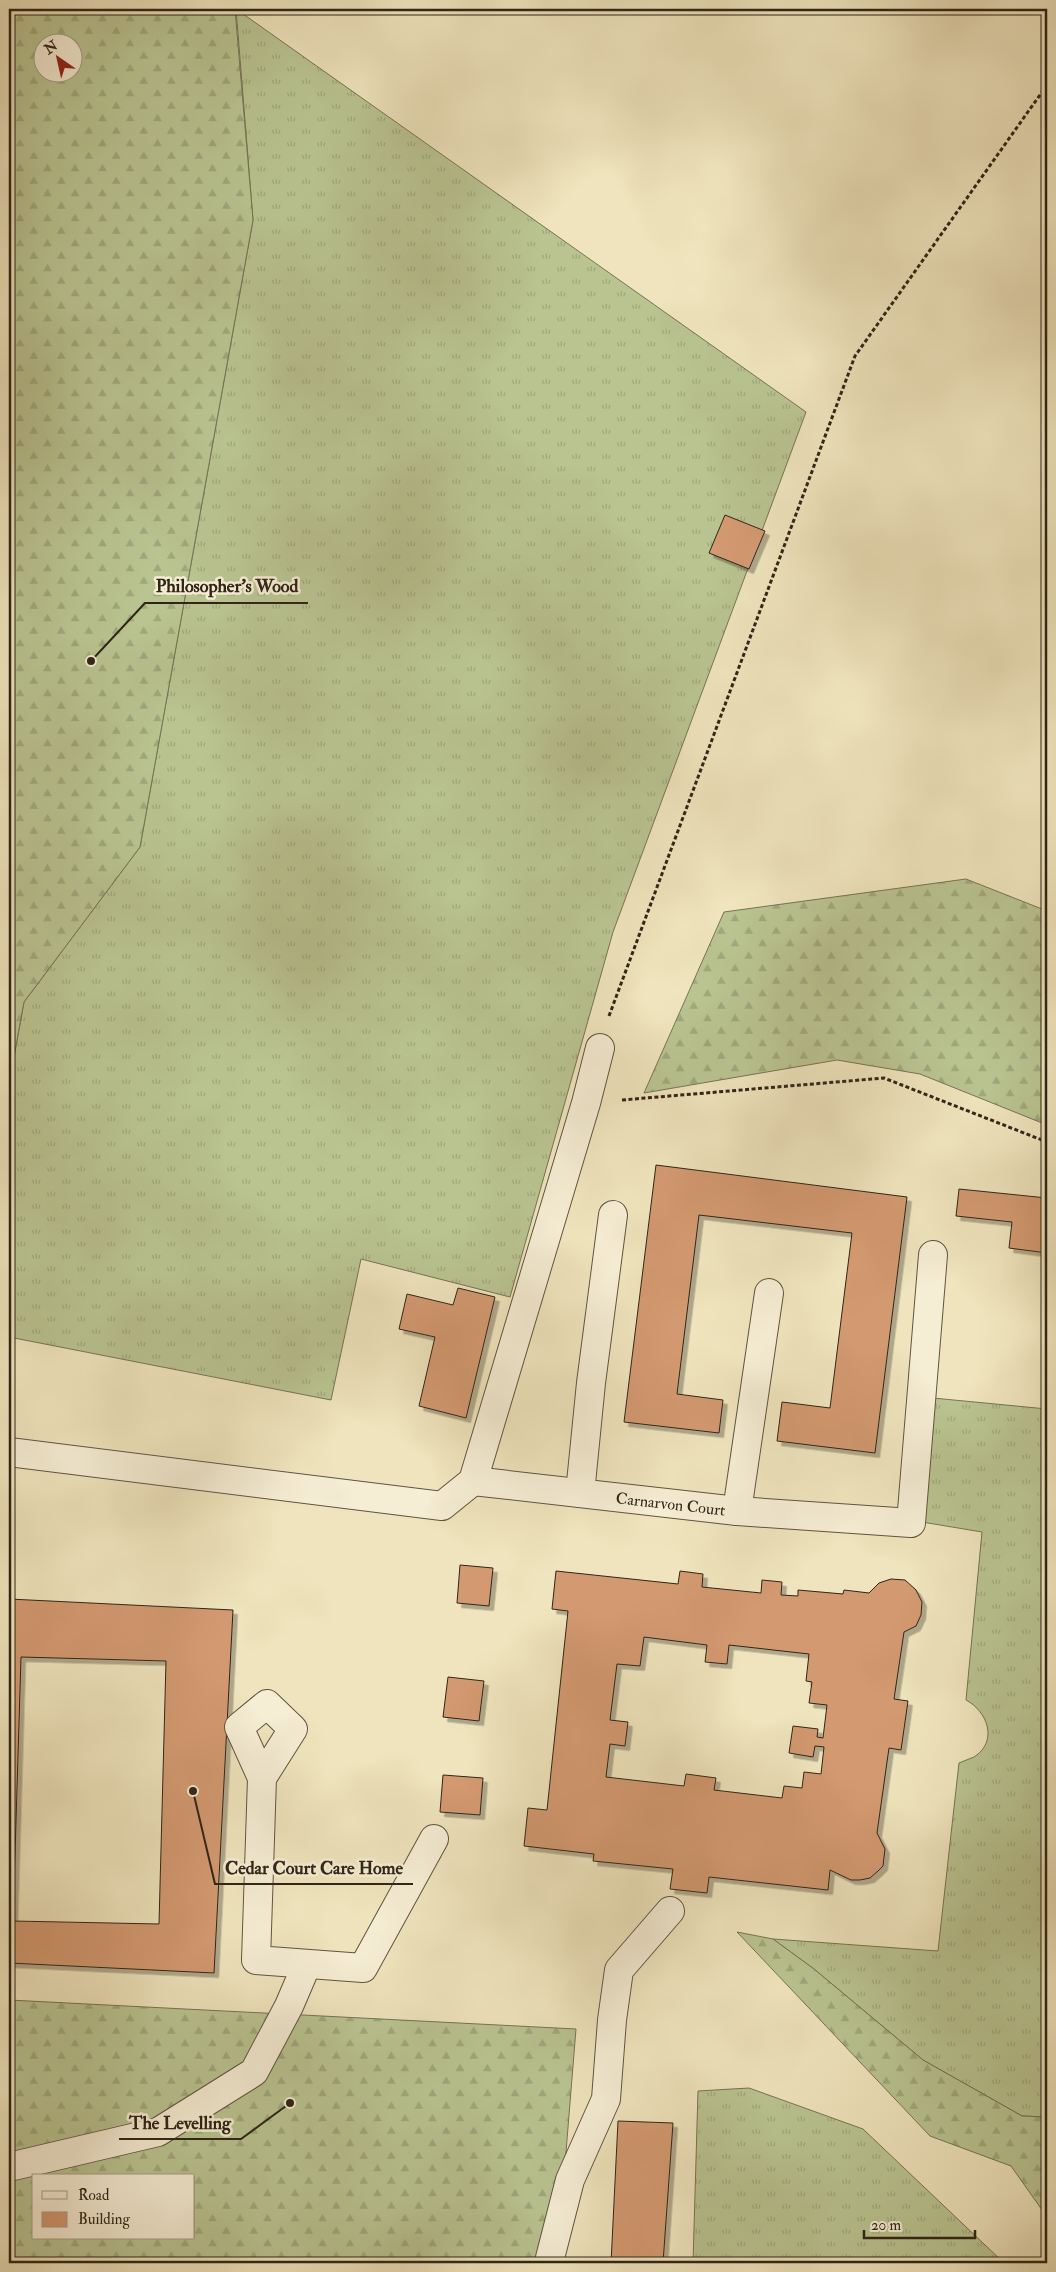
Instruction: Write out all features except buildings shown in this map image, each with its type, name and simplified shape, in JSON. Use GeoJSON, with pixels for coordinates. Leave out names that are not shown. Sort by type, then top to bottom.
{"type":"FeatureCollection","features":[{"type":"Feature","properties":{"kind":"lane"},"geometry":{"type":"LineString","coordinates":[[9,1452],[442,1506],[473,1481],[586,1103],[600,1048]]}},
{"type":"Feature","properties":{"kind":"lane"},"geometry":{"type":"LineString","coordinates":[[580,1493],[591,1383],[613,1215]]}},
{"type":"Feature","properties":{"kind":"lane"},"geometry":{"type":"LineString","coordinates":[[737,1511],[911,1522],[933,1254]]}},
{"type":"Feature","properties":{"kind":"lane","name":"Carnarvon Court"},"geometry":{"type":"LineString","coordinates":[[473,1481],[737,1511],[769,1293]]}},
{"type":"Feature","properties":{"kind":"lane"},"geometry":{"type":"LineString","coordinates":[[262,1778],[256,1960],[363,1968],[434,1839]]}},
{"type":"Feature","properties":{"kind":"lane"},"geometry":{"type":"LineString","coordinates":[[550,2263],[570,2180],[606,2099],[612,2020],[619,1970],[670,1911]]}},
{"type":"Feature","properties":{"kind":"lane"},"geometry":{"type":"LineString","coordinates":[[9,2167],[158,2132],[254,2072],[289,2006],[307,1964]]}},
{"type":"Feature","properties":{"kind":"path"},"geometry":{"type":"LineString","coordinates":[[600,1048],[606,1022],[855,356],[1047,85]]}},
{"type":"Feature","properties":{"kind":"path"},"geometry":{"type":"LineString","coordinates":[[586,1103],[884,1078],[1047,1142]]}},
{"type":"Feature","properties":{"kind":"green space"},"geometry":{"type":"Polygon","coordinates":[[[9,9],[235,9],[253,220],[140,847],[24,1002],[9,1084],[9,9]]]}},
{"type":"Feature","properties":{"kind":"green space"},"geometry":{"type":"Polygon","coordinates":[[[236,9],[806,412],[613,932],[510,1297],[361,1259],[331,1400],[9,1337],[9,1084],[24,1002],[140,847],[253,220],[236,9]]]}},
{"type":"Feature","properties":{"kind":"green space"},"geometry":{"type":"Polygon","coordinates":[[[966,879],[1047,911],[1047,1125],[920,1074],[837,1060],[644,1093],[724,912],[966,879]]]}},
{"type":"Feature","properties":{"kind":"green space"},"geometry":{"type":"Polygon","coordinates":[[[933,1398],[1047,1409],[1047,2117],[1022,2116],[923,2060],[814,1969],[773,1939],[938,1951],[959,1763],[974,1757],[982,1750],[988,1735],[987,1727],[980,1711],[966,1700],[982,1532],[922,1522],[933,1398]]]}},
{"type":"Feature","properties":{"kind":"green space"},"geometry":{"type":"Polygon","coordinates":[[[737,1932],[773,1939],[814,1969],[923,2060],[1022,2116],[1047,2117],[1047,2217],[1011,2166],[930,2136],[737,1932]]]}},
{"type":"Feature","properties":{"kind":"green space"},"geometry":{"type":"Polygon","coordinates":[[[9,2000],[576,2029],[557,2263],[9,2263],[9,2000]]]}},
{"type":"Feature","properties":{"kind":"green space"},"geometry":{"type":"Polygon","coordinates":[[[749,2088],[863,2129],[1004,2263],[693,2263],[698,2091],[749,2088]]]}},
{"type":"Feature","properties":{"kind":"place","name":"Philosopher's Wood"},"geometry":{"type":"Point","coordinates":[91,661]}},
{"type":"Feature","properties":{"kind":"place","name":"Cedar Court Care Home"},"geometry":{"type":"Point","coordinates":[193,1791]}},
{"type":"Feature","properties":{"kind":"place","name":"The Levelling"},"geometry":{"type":"Point","coordinates":[290,2103]}}]}
